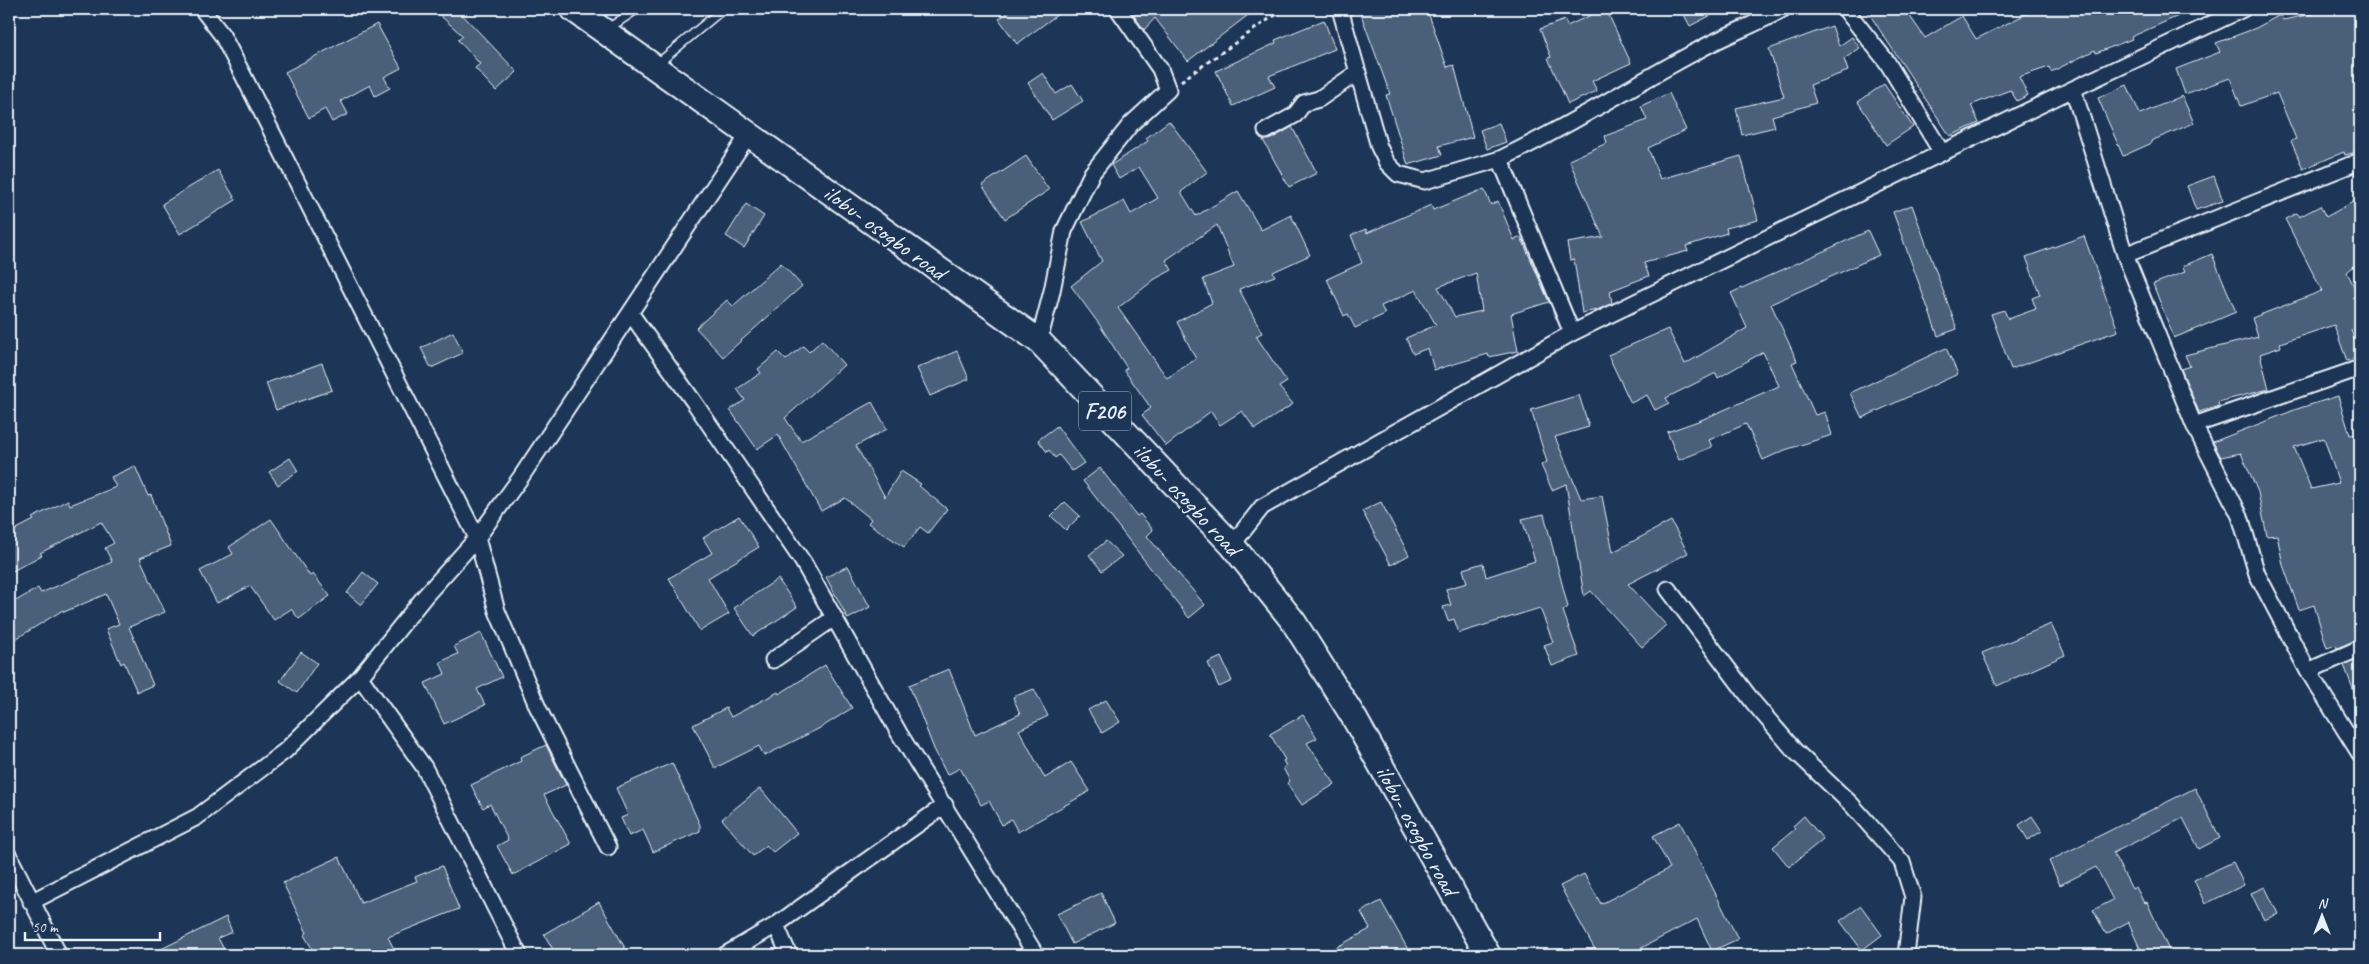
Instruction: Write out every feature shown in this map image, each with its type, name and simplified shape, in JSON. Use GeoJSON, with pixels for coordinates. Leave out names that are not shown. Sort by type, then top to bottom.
{"type":"FeatureCollection","features":[{"type":"Feature","properties":{"kind":"main road","name":"ilobu- osogbo road"},"geometry":{"type":"LineString","coordinates":[[573,9],[1039,341],[1232,545],[1293,621],[1353,716],[1488,955]]}},
{"type":"Feature","properties":{"kind":"street"},"geometry":{"type":"LineString","coordinates":[[202,9],[222,35],[243,75],[477,538],[497,611],[538,708],[608,847]]}},
{"type":"Feature","properties":{"kind":"street"},"geometry":{"type":"LineString","coordinates":[[1039,341],[1052,291],[1064,231],[1092,173],[1132,124],[1168,90],[1160,69],[1118,9]]}},
{"type":"Feature","properties":{"kind":"street"},"geometry":{"type":"LineString","coordinates":[[1340,9],[1379,147],[1387,163],[1398,174],[1425,181],[1500,159],[1550,136],[1699,50],[1764,20],[1783,9]]}},
{"type":"Feature","properties":{"kind":"street"},"geometry":{"type":"LineString","coordinates":[[1844,9],[1887,62],[1942,153]]}},
{"type":"Feature","properties":{"kind":"street"},"geometry":{"type":"LineString","coordinates":[[1232,545],[1262,508],[1572,333],[2073,89],[2243,9]]}},
{"type":"Feature","properties":{"kind":"street"},"geometry":{"type":"LineString","coordinates":[[1266,131],[1295,115],[1304,103],[1318,99],[1358,72]]}},
{"type":"Feature","properties":{"kind":"street"},"geometry":{"type":"LineString","coordinates":[[2073,89],[2124,255],[2194,425],[2240,516],[2257,574],[2308,671],[2360,754]]}},
{"type":"Feature","properties":{"kind":"street"},"geometry":{"type":"LineString","coordinates":[[31,902],[197,817],[285,751],[360,677],[425,596],[477,538],[631,314],[749,134]]}},
{"type":"Feature","properties":{"kind":"street"},"geometry":{"type":"LineString","coordinates":[[1500,159],[1572,333]]}},
{"type":"Feature","properties":{"kind":"street"},"geometry":{"type":"LineString","coordinates":[[2124,255],[2360,161]]}},
{"type":"Feature","properties":{"kind":"street"},"geometry":{"type":"LineString","coordinates":[[631,314],[694,402],[786,538],[899,732],[1036,955]]}},
{"type":"Feature","properties":{"kind":"street"},"geometry":{"type":"LineString","coordinates":[[2194,425],[2360,368]]}},
{"type":"Feature","properties":{"kind":"street"},"geometry":{"type":"LineString","coordinates":[[1668,589],[1753,702],[1795,751],[1851,804],[1902,862],[1913,898],[1906,955]]}},
{"type":"Feature","properties":{"kind":"street"},"geometry":{"type":"LineString","coordinates":[[773,660],[834,618]]}},
{"type":"Feature","properties":{"kind":"street"},"geometry":{"type":"LineString","coordinates":[[2308,671],[2360,648]]}},
{"type":"Feature","properties":{"kind":"street"},"geometry":{"type":"LineString","coordinates":[[360,677],[424,767],[519,955]]}},
{"type":"Feature","properties":{"kind":"street"},"geometry":{"type":"LineString","coordinates":[[726,955],[776,924],[945,805]]}},
{"type":"Feature","properties":{"kind":"street"},"geometry":{"type":"LineString","coordinates":[[9,856],[59,955]]}},
{"type":"Feature","properties":{"kind":"street"},"geometry":{"type":"LineString","coordinates":[[776,924],[790,955]]}},
{"type":"Feature","properties":{"kind":"lane"},"geometry":{"type":"LineString","coordinates":[[605,32],[636,9]]}},
{"type":"Feature","properties":{"kind":"lane"},"geometry":{"type":"LineString","coordinates":[[655,67],[722,9]]}},
{"type":"Feature","properties":{"kind":"path"},"geometry":{"type":"LineString","coordinates":[[1168,90],[1272,17],[1288,9]]}},
{"type":"Feature","properties":{"kind":"building"},"geometry":{"type":"Polygon","coordinates":[[[433,9],[457,9],[517,72],[496,91],[475,68],[480,64],[458,40],[463,36],[433,9]]]}},
{"type":"Feature","properties":{"kind":"building"},"geometry":{"type":"Polygon","coordinates":[[[1013,9],[1065,9],[1017,44],[999,19],[1013,9]]]}},
{"type":"Feature","properties":{"kind":"building"},"geometry":{"type":"Polygon","coordinates":[[[1138,9],[1256,9],[1188,61],[1155,18],[1144,30],[1133,14],[1138,9]]]}},
{"type":"Feature","properties":{"kind":"building"},"geometry":{"type":"Polygon","coordinates":[[[1359,9],[1427,9],[1447,67],[1454,65],[1473,137],[1439,146],[1442,155],[1408,165],[1386,95],[1390,94],[1359,9]]]}},
{"type":"Feature","properties":{"kind":"building"},"geometry":{"type":"Polygon","coordinates":[[[1606,9],[1631,63],[1592,81],[1597,91],[1568,104],[1548,58],[1551,57],[1540,29],[1565,20],[1567,26],[1606,9]]]}},
{"type":"Feature","properties":{"kind":"building"},"geometry":{"type":"Polygon","coordinates":[[[1681,9],[1723,9],[1690,26],[1681,9]]]}},
{"type":"Feature","properties":{"kind":"building"},"geometry":{"type":"Polygon","coordinates":[[[1866,9],[1905,9],[1925,38],[1962,16],[1976,39],[2036,9],[2194,9],[2131,37],[2132,39],[2096,53],[2095,50],[2051,72],[2049,67],[2019,77],[2028,95],[2017,101],[2010,90],[1971,105],[1979,123],[1950,136],[1866,9]]]}},
{"type":"Feature","properties":{"kind":"building"},"geometry":{"type":"Polygon","coordinates":[[[2311,9],[2353,9],[2360,32],[2360,151],[2345,155],[2344,152],[2303,169],[2291,141],[2296,139],[2277,93],[2241,106],[2230,78],[2185,94],[2176,69],[2220,52],[2216,43],[2256,28],[2280,15],[2283,20],[2312,14],[2311,9]]]}},
{"type":"Feature","properties":{"kind":"building"},"geometry":{"type":"Polygon","coordinates":[[[1324,20],[1335,49],[1269,76],[1275,87],[1233,106],[1216,71],[1276,43],[1275,40],[1324,20]]]}},
{"type":"Feature","properties":{"kind":"building"},"geometry":{"type":"Polygon","coordinates":[[[377,24],[401,68],[384,77],[390,88],[375,96],[370,85],[341,101],[348,114],[332,122],[325,109],[309,118],[285,72],[377,24]]]}},
{"type":"Feature","properties":{"kind":"building"},"geometry":{"type":"Polygon","coordinates":[[[1832,26],[1839,46],[1852,37],[1860,48],[1844,59],[1848,71],[1810,85],[1816,103],[1772,116],[1775,127],[1742,135],[1736,108],[1784,97],[1769,49],[1832,26]]]}},
{"type":"Feature","properties":{"kind":"building"},"geometry":{"type":"Polygon","coordinates":[[[1043,73],[1056,94],[1072,84],[1083,101],[1052,120],[1028,83],[1043,73]]]}},
{"type":"Feature","properties":{"kind":"building"},"geometry":{"type":"Polygon","coordinates":[[[1884,84],[1913,127],[1886,145],[1858,102],[1884,84]]]}},
{"type":"Feature","properties":{"kind":"building"},"geometry":{"type":"Polygon","coordinates":[[[2127,85],[2140,114],[2182,96],[2194,123],[2151,141],[2152,143],[2123,156],[2098,98],[2127,85]]]}},
{"type":"Feature","properties":{"kind":"building"},"geometry":{"type":"Polygon","coordinates":[[[1669,93],[1686,130],[1648,148],[1660,179],[1741,156],[1758,220],[1726,228],[1727,233],[1686,246],[1688,251],[1644,263],[1649,276],[1610,291],[1612,303],[1597,310],[1582,313],[1574,259],[1570,260],[1567,243],[1603,237],[1569,160],[1607,143],[1605,136],[1647,120],[1641,106],[1669,93]]]}},
{"type":"Feature","properties":{"kind":"building"},"geometry":{"type":"Polygon","coordinates":[[[1169,121],[1207,172],[1181,192],[1196,216],[1238,191],[1261,230],[1291,215],[1310,255],[1273,272],[1275,276],[1239,289],[1262,333],[1256,336],[1287,382],[1279,387],[1293,404],[1255,429],[1242,411],[1220,425],[1211,411],[1166,446],[1142,415],[1151,408],[1124,370],[1127,368],[1099,324],[1071,286],[1102,261],[1082,222],[1124,201],[1131,214],[1158,198],[1139,167],[1119,179],[1111,165],[1148,141],[1146,138],[1169,121]],[[1217,225],[1166,260],[1172,270],[1155,279],[1118,308],[1167,378],[1196,359],[1177,322],[1212,303],[1203,279],[1234,267],[1217,225]]]}},
{"type":"Feature","properties":{"kind":"building"},"geometry":{"type":"Polygon","coordinates":[[[1499,123],[1506,142],[1487,149],[1480,130],[1499,123]]]}},
{"type":"Feature","properties":{"kind":"building"},"geometry":{"type":"Polygon","coordinates":[[[1292,127],[1317,173],[1289,187],[1263,140],[1271,139],[1292,127]]]}},
{"type":"Feature","properties":{"kind":"building"},"geometry":{"type":"Polygon","coordinates":[[[1026,156],[1049,190],[1005,219],[982,185],[1026,156]]]}},
{"type":"Feature","properties":{"kind":"building"},"geometry":{"type":"Polygon","coordinates":[[[218,170],[236,200],[180,234],[162,204],[218,170]]]}},
{"type":"Feature","properties":{"kind":"building"},"geometry":{"type":"Polygon","coordinates":[[[2214,176],[2223,201],[2196,210],[2187,186],[2214,176]]]}},
{"type":"Feature","properties":{"kind":"building"},"geometry":{"type":"Polygon","coordinates":[[[1484,189],[1491,205],[1498,201],[1514,240],[1521,237],[1549,302],[1511,314],[1518,351],[1489,357],[1488,354],[1434,370],[1428,348],[1413,354],[1406,338],[1436,325],[1416,290],[1381,306],[1385,314],[1355,328],[1348,314],[1344,316],[1327,279],[1362,263],[1351,235],[1366,229],[1367,233],[1431,205],[1433,210],[1484,189]],[[1476,273],[1438,287],[1455,317],[1482,311],[1476,273]]]}},
{"type":"Feature","properties":{"kind":"building"},"geometry":{"type":"Polygon","coordinates":[[[2360,198],[2360,261],[2347,272],[2360,299],[2360,326],[2351,330],[2360,356],[2347,361],[2334,325],[2280,343],[2281,347],[2260,354],[2269,389],[2218,402],[2219,406],[2199,412],[2181,369],[2190,366],[2185,355],[2258,337],[2252,318],[2322,291],[2285,219],[2297,213],[2299,217],[2320,206],[2326,217],[2360,198]]]}},
{"type":"Feature","properties":{"kind":"building"},"geometry":{"type":"Polygon","coordinates":[[[746,204],[764,216],[744,248],[726,236],[746,204]]]}},
{"type":"Feature","properties":{"kind":"building"},"geometry":{"type":"Polygon","coordinates":[[[1912,205],[1957,329],[1938,336],[1893,212],[1912,205]]]}},
{"type":"Feature","properties":{"kind":"building"},"geometry":{"type":"Polygon","coordinates":[[[1868,231],[1879,255],[1771,304],[1797,361],[1792,363],[1815,415],[1825,412],[1832,435],[1785,450],[1763,460],[1746,424],[1709,440],[1712,447],[1679,460],[1667,432],[1701,420],[1779,386],[1763,352],[1718,378],[1716,373],[1666,398],[1669,403],[1655,410],[1647,395],[1631,403],[1608,355],[1668,329],[1685,364],[1747,328],[1731,293],[1868,231]]]}},
{"type":"Feature","properties":{"kind":"building"},"geometry":{"type":"Polygon","coordinates":[[[2084,236],[2118,331],[2011,369],[1991,314],[2004,310],[2008,319],[2036,309],[2032,298],[2040,295],[2026,257],[2084,236]]]}},
{"type":"Feature","properties":{"kind":"building"},"geometry":{"type":"Polygon","coordinates":[[[2212,254],[2236,312],[2174,338],[2153,284],[2185,272],[2183,266],[2212,254]]]}},
{"type":"Feature","properties":{"kind":"building"},"geometry":{"type":"Polygon","coordinates":[[[781,263],[802,286],[723,357],[696,328],[727,300],[733,306],[781,263]]]}},
{"type":"Feature","properties":{"kind":"building"},"geometry":{"type":"Polygon","coordinates":[[[453,332],[463,353],[431,368],[421,348],[453,332]]]}},
{"type":"Feature","properties":{"kind":"building"},"geometry":{"type":"Polygon","coordinates":[[[822,340],[844,365],[785,418],[801,441],[872,402],[887,429],[856,446],[885,497],[901,471],[921,484],[919,486],[947,509],[928,533],[920,527],[904,547],[868,523],[871,519],[845,498],[821,511],[778,435],[757,449],[730,410],[745,400],[737,389],[761,373],[758,369],[778,352],[786,360],[803,346],[809,352],[822,340]]]}},
{"type":"Feature","properties":{"kind":"building"},"geometry":{"type":"Polygon","coordinates":[[[1946,348],[1958,374],[1862,418],[1850,393],[1946,348]]]}},
{"type":"Feature","properties":{"kind":"building"},"geometry":{"type":"Polygon","coordinates":[[[957,351],[969,379],[930,396],[917,368],[957,351]]]}},
{"type":"Feature","properties":{"kind":"building"},"geometry":{"type":"Polygon","coordinates":[[[322,363],[332,390],[276,410],[266,383],[322,363]]]}},
{"type":"Feature","properties":{"kind":"building"},"geometry":{"type":"Polygon","coordinates":[[[1579,395],[1589,427],[1555,437],[1581,499],[1602,496],[1613,552],[1671,521],[1688,553],[1628,584],[1666,625],[1642,647],[1591,591],[1584,596],[1566,484],[1552,490],[1541,465],[1547,462],[1531,410],[1579,395]]]}},
{"type":"Feature","properties":{"kind":"building"},"geometry":{"type":"Polygon","coordinates":[[[2338,396],[2350,435],[2360,432],[2360,639],[2337,648],[2336,645],[2327,648],[2314,605],[2299,610],[2283,565],[2277,535],[2267,536],[2258,492],[2241,453],[2221,457],[2213,442],[2297,409],[2338,396]],[[2324,438],[2294,447],[2311,489],[2339,483],[2324,438]]]}},
{"type":"Feature","properties":{"kind":"building"},"geometry":{"type":"Polygon","coordinates":[[[1057,426],[1084,463],[1072,471],[1059,455],[1055,458],[1049,450],[1047,452],[1038,440],[1057,426]]]}},
{"type":"Feature","properties":{"kind":"building"},"geometry":{"type":"Polygon","coordinates":[[[290,458],[298,471],[278,485],[269,472],[290,458]]]}},
{"type":"Feature","properties":{"kind":"building"},"geometry":{"type":"Polygon","coordinates":[[[135,466],[148,496],[151,495],[171,546],[140,558],[165,612],[129,627],[153,685],[137,692],[124,662],[121,664],[106,629],[119,624],[106,594],[64,612],[63,610],[9,643],[9,605],[38,588],[41,593],[112,562],[105,548],[114,543],[101,522],[40,553],[42,555],[9,573],[9,533],[34,520],[32,518],[68,500],[70,505],[116,487],[111,477],[135,466]]]}},
{"type":"Feature","properties":{"kind":"building"},"geometry":{"type":"Polygon","coordinates":[[[1100,468],[1137,516],[1140,514],[1153,530],[1147,536],[1205,605],[1189,618],[1083,481],[1100,468]]]}},
{"type":"Feature","properties":{"kind":"building"},"geometry":{"type":"Polygon","coordinates":[[[1065,502],[1080,516],[1066,530],[1051,516],[1065,502]]]}},
{"type":"Feature","properties":{"kind":"building"},"geometry":{"type":"Polygon","coordinates":[[[1381,502],[1409,555],[1391,565],[1362,511],[1381,502]]]}},
{"type":"Feature","properties":{"kind":"building"},"geometry":{"type":"Polygon","coordinates":[[[1544,514],[1568,607],[1563,611],[1579,656],[1552,666],[1544,645],[1553,642],[1540,608],[1459,633],[1454,619],[1448,621],[1443,607],[1451,605],[1446,589],[1467,583],[1463,569],[1483,563],[1486,577],[1535,561],[1522,519],[1544,514]]]}},
{"type":"Feature","properties":{"kind":"building"},"geometry":{"type":"Polygon","coordinates":[[[739,516],[759,547],[708,578],[729,614],[700,631],[669,578],[712,553],[703,538],[739,516]]]}},
{"type":"Feature","properties":{"kind":"building"},"geometry":{"type":"Polygon","coordinates":[[[271,519],[310,576],[313,574],[330,596],[299,619],[291,609],[274,620],[250,586],[217,603],[200,571],[233,554],[229,547],[271,519]]]}},
{"type":"Feature","properties":{"kind":"building"},"geometry":{"type":"Polygon","coordinates":[[[1106,541],[1122,556],[1102,571],[1089,555],[1106,541]]]}},
{"type":"Feature","properties":{"kind":"building"},"geometry":{"type":"Polygon","coordinates":[[[848,566],[870,607],[848,619],[826,577],[848,566]]]}},
{"type":"Feature","properties":{"kind":"building"},"geometry":{"type":"Polygon","coordinates":[[[363,572],[378,584],[361,605],[347,593],[363,572]]]}},
{"type":"Feature","properties":{"kind":"building"},"geometry":{"type":"Polygon","coordinates":[[[778,579],[797,607],[753,636],[734,608],[778,579]]]}},
{"type":"Feature","properties":{"kind":"building"},"geometry":{"type":"Polygon","coordinates":[[[2051,624],[2065,655],[1997,686],[1982,653],[2051,624]]]}},
{"type":"Feature","properties":{"kind":"building"},"geometry":{"type":"Polygon","coordinates":[[[481,633],[502,677],[477,689],[485,705],[444,724],[425,683],[445,674],[440,662],[458,654],[454,646],[481,633]]]}},
{"type":"Feature","properties":{"kind":"building"},"geometry":{"type":"Polygon","coordinates":[[[301,652],[317,663],[297,693],[280,681],[301,652]]]}},
{"type":"Feature","properties":{"kind":"building"},"geometry":{"type":"Polygon","coordinates":[[[1221,657],[1232,681],[1219,687],[1208,663],[1221,657]]]}},
{"type":"Feature","properties":{"kind":"building"},"geometry":{"type":"Polygon","coordinates":[[[2360,658],[2360,705],[2359,705],[2344,665],[2360,658]]]}},
{"type":"Feature","properties":{"kind":"building"},"geometry":{"type":"Polygon","coordinates":[[[825,665],[852,708],[822,727],[764,756],[759,746],[715,768],[693,725],[726,708],[731,717],[778,692],[779,694],[825,665]]]}},
{"type":"Feature","properties":{"kind":"building"},"geometry":{"type":"Polygon","coordinates":[[[949,669],[975,735],[1020,714],[1013,697],[1034,689],[1048,716],[1019,730],[1045,778],[1071,762],[1090,791],[1018,832],[1011,819],[1002,825],[989,801],[981,805],[960,768],[947,775],[934,749],[909,685],[949,669]]]}},
{"type":"Feature","properties":{"kind":"building"},"geometry":{"type":"Polygon","coordinates":[[[1106,700],[1120,722],[1102,733],[1088,710],[1106,700]]]}},
{"type":"Feature","properties":{"kind":"building"},"geometry":{"type":"Polygon","coordinates":[[[1303,715],[1317,738],[1307,743],[1335,784],[1302,805],[1287,783],[1290,781],[1283,768],[1286,766],[1283,761],[1285,760],[1270,734],[1303,715]]]}},
{"type":"Feature","properties":{"kind":"building"},"geometry":{"type":"Polygon","coordinates":[[[546,745],[566,785],[544,795],[571,844],[513,875],[497,846],[508,840],[490,804],[483,808],[471,785],[521,761],[520,757],[546,745]]]}},
{"type":"Feature","properties":{"kind":"building"},"geometry":{"type":"Polygon","coordinates":[[[672,763],[700,825],[700,831],[653,852],[643,830],[629,836],[621,818],[628,815],[616,788],[672,763]]]}},
{"type":"Feature","properties":{"kind":"building"},"geometry":{"type":"Polygon","coordinates":[[[760,788],[797,833],[773,852],[766,845],[753,856],[722,819],[760,788]]]}},
{"type":"Feature","properties":{"kind":"building"},"geometry":{"type":"Polygon","coordinates":[[[2195,788],[2220,838],[2199,849],[2183,818],[2113,853],[2132,889],[2136,887],[2144,903],[2147,902],[2171,955],[2143,955],[2128,922],[2106,934],[2093,910],[2113,900],[2096,867],[2060,885],[2049,861],[2195,788]]]}},
{"type":"Feature","properties":{"kind":"building"},"geometry":{"type":"Polygon","coordinates":[[[1804,816],[1823,839],[1789,867],[1773,847],[1795,829],[1793,826],[1804,816]]]}},
{"type":"Feature","properties":{"kind":"building"},"geometry":{"type":"Polygon","coordinates":[[[2032,816],[2042,831],[2028,840],[2019,825],[2032,816]]]}},
{"type":"Feature","properties":{"kind":"building"},"geometry":{"type":"Polygon","coordinates":[[[1680,822],[1738,939],[1712,951],[1697,919],[1628,955],[1598,955],[1560,886],[1584,874],[1601,904],[1670,868],[1653,836],[1680,822]]]}},
{"type":"Feature","properties":{"kind":"building"},"geometry":{"type":"Polygon","coordinates":[[[339,857],[361,903],[417,881],[415,877],[442,866],[459,909],[388,937],[397,955],[316,955],[304,935],[307,933],[283,883],[339,857]]]}},
{"type":"Feature","properties":{"kind":"building"},"geometry":{"type":"Polygon","coordinates":[[[2233,862],[2244,885],[2205,904],[2194,880],[2233,862]]]}},
{"type":"Feature","properties":{"kind":"building"},"geometry":{"type":"Polygon","coordinates":[[[2265,887],[2278,914],[2264,920],[2251,893],[2265,887]]]}},
{"type":"Feature","properties":{"kind":"building"},"geometry":{"type":"Polygon","coordinates":[[[1101,893],[1115,923],[1072,944],[1057,914],[1101,893]]]}},
{"type":"Feature","properties":{"kind":"building"},"geometry":{"type":"Polygon","coordinates":[[[1381,901],[1411,955],[1322,955],[1370,929],[1361,912],[1381,901]]]}},
{"type":"Feature","properties":{"kind":"building"},"geometry":{"type":"Polygon","coordinates":[[[599,902],[629,955],[556,955],[544,934],[599,902]]]}},
{"type":"Feature","properties":{"kind":"building"},"geometry":{"type":"Polygon","coordinates":[[[1861,906],[1882,935],[1862,950],[1840,921],[1861,906]]]}},
{"type":"Feature","properties":{"kind":"building"},"geometry":{"type":"Polygon","coordinates":[[[226,917],[232,932],[218,938],[227,955],[149,955],[226,917]]]}}]}
